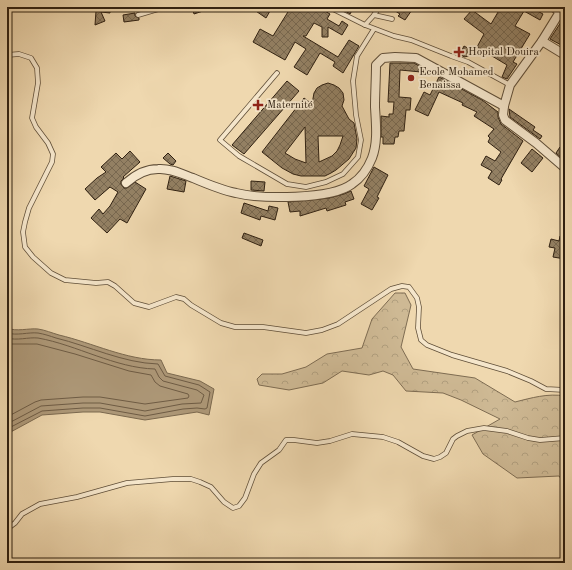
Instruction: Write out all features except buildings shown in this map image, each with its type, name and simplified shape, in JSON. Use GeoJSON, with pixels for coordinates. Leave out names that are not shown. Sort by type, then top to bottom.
{"type":"FeatureCollection","features":[{"type":"Feature","properties":{"kind":"street"},"geometry":{"type":"LineString","coordinates":[[553,7],[562,9],[542,41],[510,85],[503,115],[505,120],[536,143],[565,168]]}},
{"type":"Feature","properties":{"kind":"street"},"geometry":{"type":"LineString","coordinates":[[542,41],[565,55]]}},
{"type":"Feature","properties":{"kind":"street"},"geometry":{"type":"LineString","coordinates":[[126,183],[135,175],[147,170],[159,169],[173,171],[236,193],[255,196],[285,196],[334,192],[351,185],[364,173],[372,159],[377,129],[375,106],[376,65],[383,58],[395,56],[416,58],[504,106]]}},
{"type":"Feature","properties":{"kind":"lane"},"geometry":{"type":"LineString","coordinates":[[138,15],[165,7]]}},
{"type":"Feature","properties":{"kind":"lane"},"geometry":{"type":"LineString","coordinates":[[329,7],[365,26],[410,40],[468,62],[510,85]]}},
{"type":"Feature","properties":{"kind":"lane"},"geometry":{"type":"LineString","coordinates":[[365,26],[379,7]]}},
{"type":"Feature","properties":{"kind":"lane"},"geometry":{"type":"LineString","coordinates":[[374,15],[392,20]]}},
{"type":"Feature","properties":{"kind":"lane"},"geometry":{"type":"LineString","coordinates":[[277,73],[220,140],[239,156],[287,184],[306,187],[326,182],[343,174],[358,157],[361,140],[356,115],[353,81],[357,56],[374,29]]}},
{"type":"Feature","properties":{"kind":"lane"},"geometry":{"type":"LineString","coordinates":[[7,55],[19,54],[31,58],[37,68],[38,83],[32,118],[36,127],[48,143],[53,154],[52,162],[29,208],[23,232],[25,247],[33,257],[51,273],[65,280],[96,283],[108,282],[115,286],[134,303],[149,307],[176,297],[184,299],[191,305],[221,323],[235,327],[276,328],[306,332],[322,330],[338,324],[390,289],[402,286],[409,287],[417,298],[419,307],[418,328],[421,340],[427,345],[452,355],[507,371],[546,389],[565,390]]}},
{"type":"Feature","properties":{"kind":"lane"},"geometry":{"type":"LineString","coordinates":[[7,529],[15,523],[22,514],[40,504],[76,497],[127,483],[191,479],[211,487],[224,502],[233,508],[239,506],[245,498],[254,474],[261,463],[279,450],[286,440],[317,443],[330,441],[352,434],[383,437],[398,442],[423,456],[434,459],[446,453],[453,439],[457,436],[467,431],[484,428],[508,431],[528,438],[540,440],[565,438]]}},
{"type":"Feature","properties":{"kind":"green space"},"geometry":{"type":"Polygon","coordinates":[[[395,293],[405,293],[411,305],[401,347],[413,369],[475,378],[515,402],[546,396],[565,396],[565,484],[559,476],[517,478],[483,454],[472,435],[500,419],[443,393],[406,391],[393,375],[383,371],[369,375],[342,371],[323,383],[289,390],[259,385],[257,379],[262,374],[282,374],[306,367],[327,354],[362,348],[372,319],[395,293]]]}},
{"type":"Feature","properties":{"kind":"water"},"geometry":{"type":"Polygon","coordinates":[[[7,328],[15,330],[41,329],[122,354],[161,360],[167,373],[200,381],[214,389],[209,415],[197,412],[145,420],[100,412],[42,415],[7,434],[7,328]]]}},
{"type":"Feature","properties":{"kind":"place","name":"Hopital Douira"},"geometry":{"type":"Point","coordinates":[459,52]}},
{"type":"Feature","properties":{"kind":"place","name":"Ecole Mohamed Benaissa"},"geometry":{"type":"Point","coordinates":[411,78]}},
{"type":"Feature","properties":{"kind":"place","name":"Maternité"},"geometry":{"type":"Point","coordinates":[258,105]}}]}
